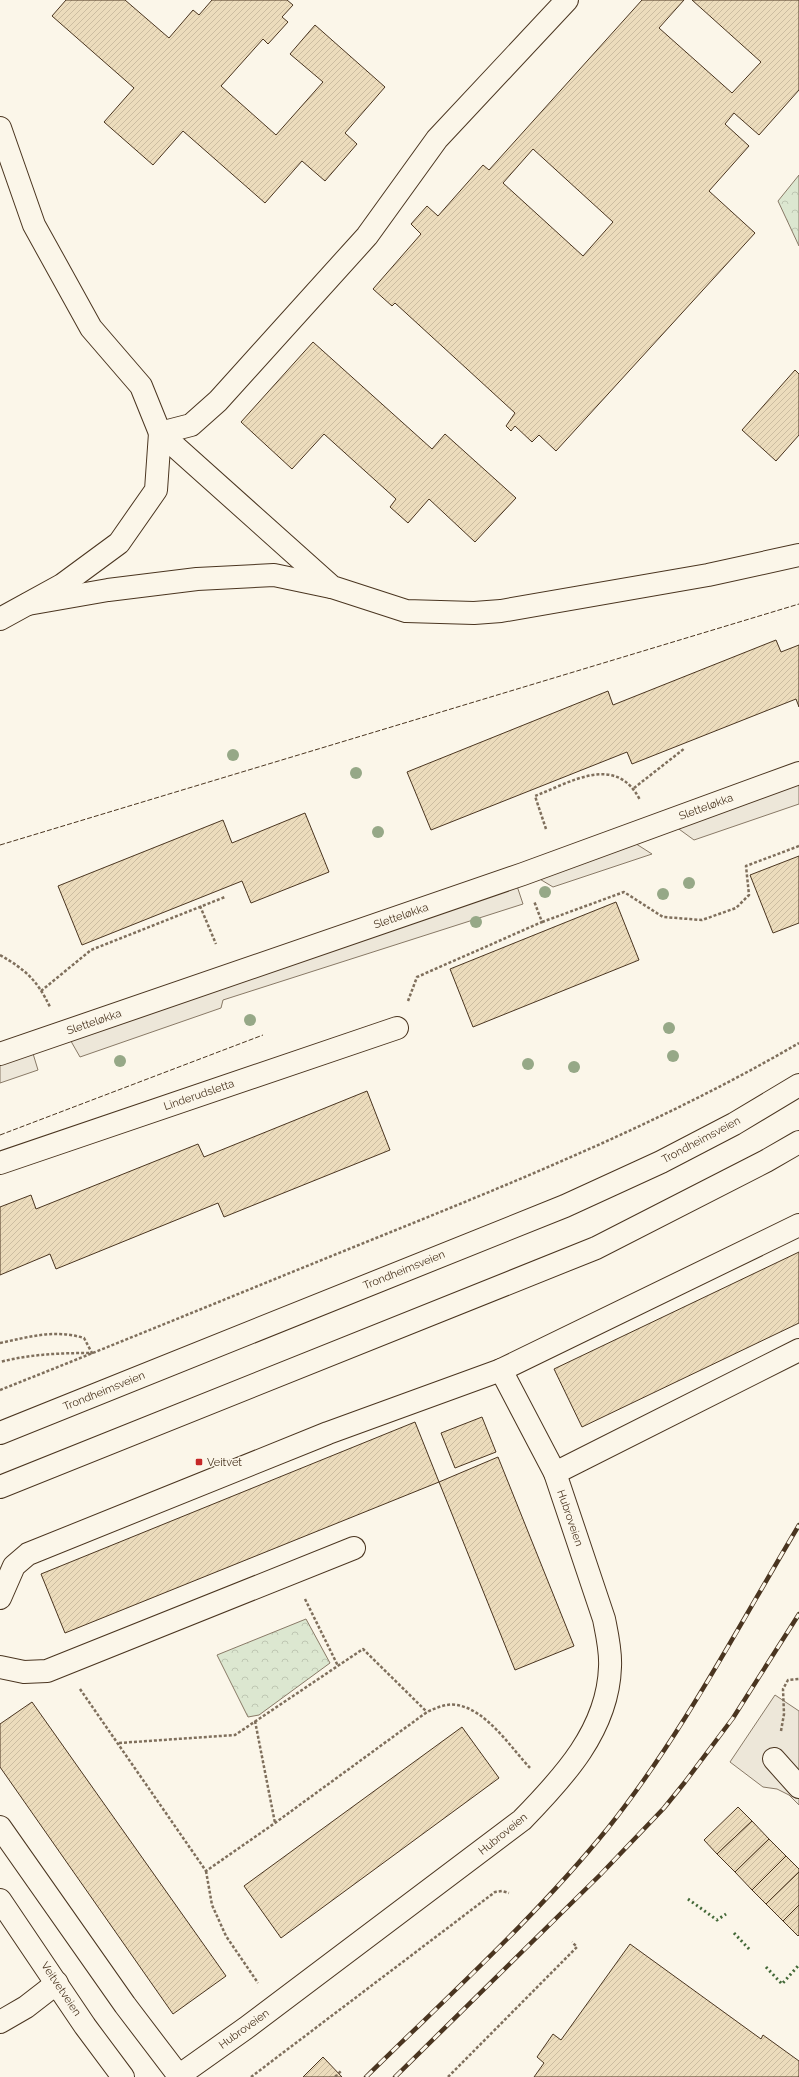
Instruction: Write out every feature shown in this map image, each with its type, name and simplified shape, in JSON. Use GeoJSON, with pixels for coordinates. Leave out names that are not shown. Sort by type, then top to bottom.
{"type":"FeatureCollection","features":[{"type":"Feature","properties":{"kind":"main road"},"geometry":{"type":"LineString","coordinates":[[160,433],[191,425],[218,401],[367,236],[437,139],[567,0]]}},
{"type":"Feature","properties":{"kind":"main road"},"geometry":{"type":"LineString","coordinates":[[0,128],[34,225],[91,328],[141,386],[160,433],[156,490],[119,543],[62,585],[0,619]]}},
{"type":"Feature","properties":{"kind":"main road"},"geometry":{"type":"LineString","coordinates":[[160,433],[332,587]]}},
{"type":"Feature","properties":{"kind":"main road"},"geometry":{"type":"LineString","coordinates":[[28,604],[108,590],[197,579],[274,575],[332,587],[406,611],[474,614],[501,611],[708,575],[799,555]]}},
{"type":"Feature","properties":{"kind":"main road","name":"Sletteløkka"},"geometry":{"type":"LineString","coordinates":[[0,1054],[523,874],[799,773]]}},
{"type":"Feature","properties":{"kind":"main road","name":"Linderudsletta"},"geometry":{"type":"LineString","coordinates":[[0,1163],[397,1028]]}},
{"type":"Feature","properties":{"kind":"main road","name":"Trondheimsveien"},"geometry":{"type":"LineString","coordinates":[[0,1433],[565,1206],[661,1162],[734,1124],[799,1085]]}},
{"type":"Feature","properties":{"kind":"main road"},"geometry":{"type":"LineString","coordinates":[[0,1487],[596,1248],[766,1161],[799,1142]]}},
{"type":"Feature","properties":{"kind":"main road"},"geometry":{"type":"LineString","coordinates":[[0,1598],[14,1566],[28,1554],[328,1433],[501,1370],[799,1225]]}},
{"type":"Feature","properties":{"kind":"main road"},"geometry":{"type":"LineString","coordinates":[[555,1473],[799,1350]]}},
{"type":"Feature","properties":{"kind":"main road","name":"Hubroveien"},"geometry":{"type":"LineString","coordinates":[[178,2076],[275,2006],[522,1820],[550,1791],[577,1758],[597,1723],[605,1698],[610,1667],[604,1619],[555,1473],[501,1370]]}},
{"type":"Feature","properties":{"kind":"main road"},"geometry":{"type":"LineString","coordinates":[[0,1667],[24,1672],[47,1672],[62,1664],[292,1574],[354,1548]]}},
{"type":"Feature","properties":{"kind":"main road"},"geometry":{"type":"LineString","coordinates":[[774,1759],[799,1787]]}},
{"type":"Feature","properties":{"kind":"main road"},"geometry":{"type":"LineString","coordinates":[[0,1828],[125,2005],[178,2076]]}},
{"type":"Feature","properties":{"kind":"main road","name":"Veitvetveien"},"geometry":{"type":"LineString","coordinates":[[0,1900],[85,2026],[123,2077]]}},
{"type":"Feature","properties":{"kind":"main road"},"geometry":{"type":"LineString","coordinates":[[0,2022],[26,2006],[57,1983]]}},
{"type":"Feature","properties":{"kind":"path"},"geometry":{"type":"LineString","coordinates":[[634,788],[685,748]]}},
{"type":"Feature","properties":{"kind":"path"},"geometry":{"type":"LineString","coordinates":[[546,829],[535,796],[591,774],[610,773],[634,788],[654,826]]}},
{"type":"Feature","properties":{"kind":"path"},"geometry":{"type":"LineString","coordinates":[[397,1028],[417,977],[542,922],[624,892],[663,917],[702,920],[736,908],[749,894],[746,866],[799,846]]}},
{"type":"Feature","properties":{"kind":"path"},"geometry":{"type":"LineString","coordinates":[[523,874],[542,922]]}},
{"type":"Feature","properties":{"kind":"path"},"geometry":{"type":"LineString","coordinates":[[41,991],[91,950],[225,897]]}},
{"type":"Feature","properties":{"kind":"path"},"geometry":{"type":"LineString","coordinates":[[200,906],[216,944]]}},
{"type":"Feature","properties":{"kind":"path"},"geometry":{"type":"LineString","coordinates":[[0,955],[22,968],[41,991],[62,1033]]}},
{"type":"Feature","properties":{"kind":"path"},"geometry":{"type":"LineString","coordinates":[[0,1390],[539,1172],[679,1108],[754,1069],[799,1043]]}},
{"type":"Feature","properties":{"kind":"path"},"geometry":{"type":"LineString","coordinates":[[0,1343],[50,1333],[67,1333],[84,1338],[92,1353]]}},
{"type":"Feature","properties":{"kind":"path"},"geometry":{"type":"LineString","coordinates":[[0,1362],[23,1356],[51,1353],[92,1353]]}},
{"type":"Feature","properties":{"kind":"path"},"geometry":{"type":"LineString","coordinates":[[292,1574],[338,1666]]}},
{"type":"Feature","properties":{"kind":"path"},"geometry":{"type":"LineString","coordinates":[[118,1743],[235,1734],[363,1649],[427,1712]]}},
{"type":"Feature","properties":{"kind":"path"},"geometry":{"type":"LineString","coordinates":[[62,1664],[206,1871],[212,1905],[226,1936],[275,2006]]}},
{"type":"Feature","properties":{"kind":"path"},"geometry":{"type":"LineString","coordinates":[[774,1759],[784,1714],[783,1689],[788,1680],[799,1679]]}},
{"type":"Feature","properties":{"kind":"path"},"geometry":{"type":"LineString","coordinates":[[206,1871],[276,1823],[427,1712],[442,1705],[456,1704],[470,1709],[482,1716],[550,1791]]}},
{"type":"Feature","properties":{"kind":"path"},"geometry":{"type":"LineString","coordinates":[[256,1721],[276,1823]]}},
{"type":"Feature","properties":{"kind":"path"},"geometry":{"type":"LineString","coordinates":[[251,2077],[495,1892],[502,1891],[509,1893]]}},
{"type":"Feature","properties":{"kind":"path"},"geometry":{"type":"LineString","coordinates":[[448,2077],[577,1947],[572,1942]]}},
{"type":"Feature","properties":{"kind":"path"},"geometry":{"type":"LineString","coordinates":[[335,2077],[341,2071]]}},
{"type":"Feature","properties":{"kind":"green space"},"geometry":{"type":"Polygon","coordinates":[[[799,175],[799,246],[778,201],[799,175]]]}},
{"type":"Feature","properties":{"kind":"green space"},"geometry":{"type":"Polygon","coordinates":[[[306,1619],[330,1663],[259,1715],[248,1717],[217,1655],[306,1619]]]}},
{"type":"Feature","properties":{"kind":"shaded area"},"geometry":{"type":"Polygon","coordinates":[[[799,777],[799,804],[694,840],[672,824],[799,777]]]}},
{"type":"Feature","properties":{"kind":"shaded area"},"geometry":{"type":"Polygon","coordinates":[[[630,840],[652,854],[553,887],[533,875],[630,840]]]}},
{"type":"Feature","properties":{"kind":"shaded area"},"geometry":{"type":"Polygon","coordinates":[[[515,880],[523,904],[223,1000],[221,1008],[80,1057],[68,1036],[515,880]]]}},
{"type":"Feature","properties":{"kind":"shaded area"},"geometry":{"type":"Polygon","coordinates":[[[31,1047],[38,1070],[0,1083],[0,1058],[31,1047]]]}},
{"type":"Feature","properties":{"kind":"shaded area"},"geometry":{"type":"Polygon","coordinates":[[[775,1695],[799,1711],[799,1805],[789,1795],[777,1789],[763,1787],[730,1762],[775,1695]]]}},
{"type":"Feature","properties":{"kind":"building"},"geometry":{"type":"Polygon","coordinates":[[[66,0],[125,0],[169,38],[193,10],[199,15],[212,0],[287,0],[293,5],[282,17],[288,22],[268,44],[263,39],[221,86],[276,135],[323,82],[290,54],[315,25],[385,87],[345,133],[357,144],[325,181],[302,161],[265,203],[183,131],[153,165],[104,122],[134,88],[52,16],[66,0]]]}},
{"type":"Feature","properties":{"kind":"building"},"geometry":{"type":"Polygon","coordinates":[[[642,0],[684,0],[659,28],[732,93],[761,62],[692,0],[799,0],[799,90],[759,135],[734,113],[725,124],[749,146],[709,191],[755,233],[556,451],[539,435],[532,442],[515,426],[511,431],[506,426],[515,413],[395,303],[392,306],[373,289],[421,234],[411,224],[427,206],[438,216],[483,165],[489,170],[642,0]],[[533,149],[503,183],[583,256],[613,222],[533,149]]]}},
{"type":"Feature","properties":{"kind":"building"},"geometry":{"type":"Polygon","coordinates":[[[313,342],[432,449],[445,434],[516,498],[475,542],[429,499],[408,523],[390,507],[396,499],[324,434],[292,469],[241,422],[313,342]]]}},
{"type":"Feature","properties":{"kind":"building"},"geometry":{"type":"Polygon","coordinates":[[[795,370],[799,374],[799,435],[776,461],[742,430],[795,370]]]}},
{"type":"Feature","properties":{"kind":"building"},"geometry":{"type":"Polygon","coordinates":[[[776,640],[781,652],[799,645],[799,707],[796,699],[632,764],[627,752],[431,830],[407,772],[608,691],[613,705],[776,640]]]}},
{"type":"Feature","properties":{"kind":"building"},"geometry":{"type":"Polygon","coordinates":[[[305,813],[329,872],[251,903],[242,881],[82,945],[58,886],[223,820],[232,843],[305,813]]]}},
{"type":"Feature","properties":{"kind":"building"},"geometry":{"type":"Polygon","coordinates":[[[799,856],[799,923],[773,933],[750,875],[799,856]]]}},
{"type":"Feature","properties":{"kind":"building"},"geometry":{"type":"Polygon","coordinates":[[[616,902],[639,960],[473,1027],[450,969],[616,902]]]}},
{"type":"Feature","properties":{"kind":"building"},"geometry":{"type":"Polygon","coordinates":[[[367,1091],[390,1150],[224,1217],[218,1203],[56,1269],[50,1254],[0,1275],[0,1207],[31,1195],[36,1209],[198,1144],[204,1157],[367,1091]]]}},
{"type":"Feature","properties":{"kind":"building"},"geometry":{"type":"Polygon","coordinates":[[[799,1252],[799,1323],[582,1427],[554,1369],[799,1252]]]}},
{"type":"Feature","properties":{"kind":"building"},"geometry":{"type":"Polygon","coordinates":[[[482,1417],[496,1452],[455,1468],[441,1433],[482,1417]]]}},
{"type":"Feature","properties":{"kind":"building"},"geometry":{"type":"Polygon","coordinates":[[[415,1422],[439,1482],[65,1633],[41,1574],[415,1422]]]}},
{"type":"Feature","properties":{"kind":"building"},"geometry":{"type":"Polygon","coordinates":[[[498,1457],[574,1646],[515,1670],[439,1482],[498,1457]]]}},
{"type":"Feature","properties":{"kind":"building"},"geometry":{"type":"Polygon","coordinates":[[[32,1702],[226,1976],[173,2014],[0,1767],[0,1724],[32,1702]]]}},
{"type":"Feature","properties":{"kind":"building"},"geometry":{"type":"Polygon","coordinates":[[[462,1727],[499,1778],[281,1938],[244,1886],[462,1727]]]}},
{"type":"Feature","properties":{"kind":"building"},"geometry":{"type":"Polygon","coordinates":[[[738,1807],[752,1821],[717,1854],[704,1840],[738,1807]]]}},
{"type":"Feature","properties":{"kind":"building"},"geometry":{"type":"Polygon","coordinates":[[[752,1821],[769,1839],[735,1872],[717,1854],[752,1821]]]}},
{"type":"Feature","properties":{"kind":"building"},"geometry":{"type":"Polygon","coordinates":[[[769,1839],[786,1856],[752,1890],[735,1872],[769,1839]]]}},
{"type":"Feature","properties":{"kind":"building"},"geometry":{"type":"Polygon","coordinates":[[[786,1856],[799,1869],[799,1872],[766,1904],[752,1890],[786,1856]]]}},
{"type":"Feature","properties":{"kind":"building"},"geometry":{"type":"Polygon","coordinates":[[[799,1872],[799,1905],[783,1921],[766,1904],[799,1872]]]}},
{"type":"Feature","properties":{"kind":"building"},"geometry":{"type":"Polygon","coordinates":[[[799,1905],[799,1935],[798,1936],[783,1921],[799,1905]]]}},
{"type":"Feature","properties":{"kind":"building"},"geometry":{"type":"Polygon","coordinates":[[[630,1944],[761,2039],[763,2035],[799,2061],[799,2077],[534,2077],[544,2063],[537,2057],[553,2034],[561,2040],[630,1944]]]}},
{"type":"Feature","properties":{"kind":"building"},"geometry":{"type":"Polygon","coordinates":[[[323,2057],[342,2077],[303,2077],[323,2057]]]}},
{"type":"Feature","properties":{"kind":"railway"},"geometry":{"type":"LineString","coordinates":[[366,2077],[521,1925],[608,1828],[635,1792],[685,1718],[799,1525]]}},
{"type":"Feature","properties":{"kind":"railway"},"geometry":{"type":"LineString","coordinates":[[395,2077],[600,1875],[664,1808],[733,1718],[799,1614]]}},
{"type":"Feature","properties":{"kind":"hedge"},"geometry":{"type":"LineString","coordinates":[[688,1899],[717,1920],[726,1914]]}},
{"type":"Feature","properties":{"kind":"hedge"},"geometry":{"type":"LineString","coordinates":[[734,1933],[750,1950]]}},
{"type":"Feature","properties":{"kind":"hedge"},"geometry":{"type":"LineString","coordinates":[[766,1967],[782,1984],[799,1965]]}},
{"type":"Feature","properties":{"kind":"fence"},"geometry":{"type":"LineString","coordinates":[[0,845],[799,604]]}},
{"type":"Feature","properties":{"kind":"fence"},"geometry":{"type":"LineString","coordinates":[[0,1135],[263,1035]]}},
{"type":"Feature","properties":{"kind":"place","name":"Veitvet"},"geometry":{"type":"Point","coordinates":[199,1462]}}]}
